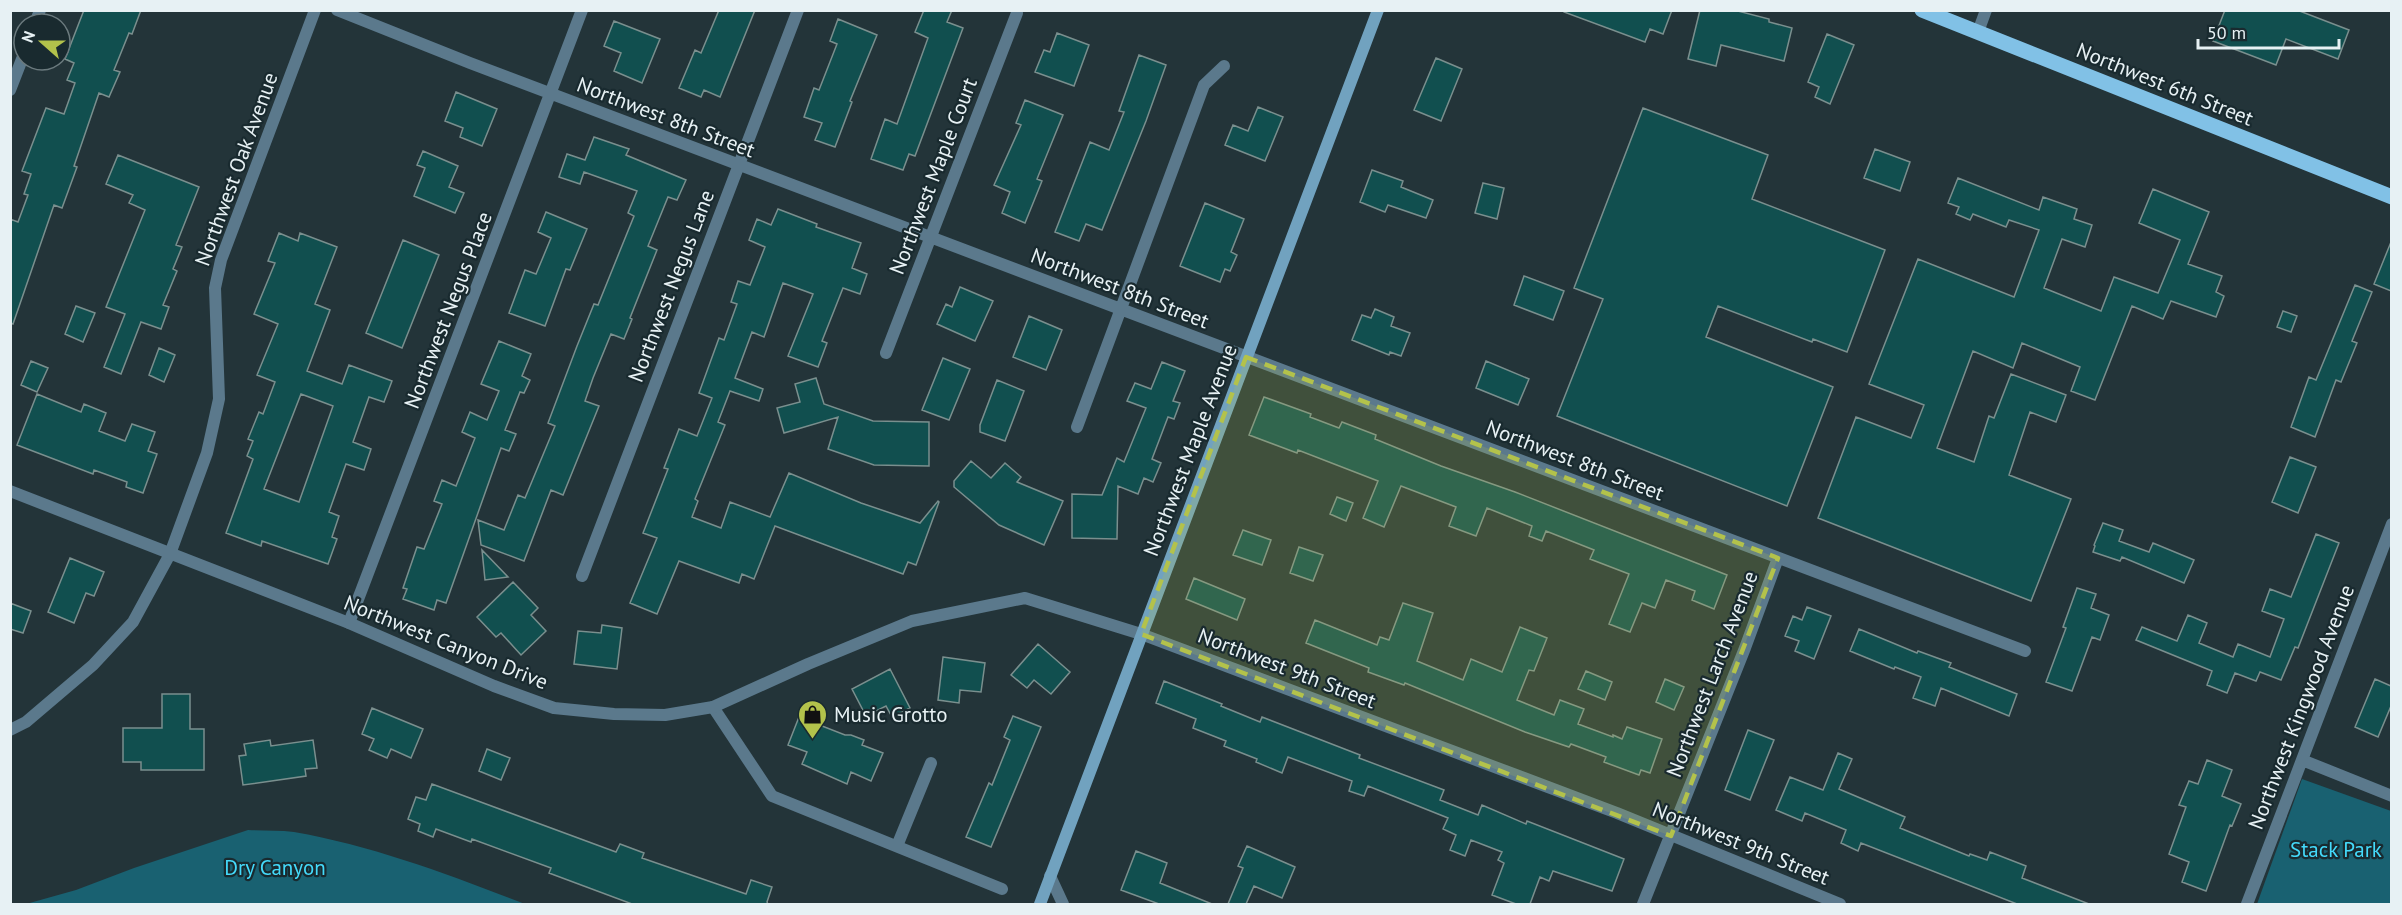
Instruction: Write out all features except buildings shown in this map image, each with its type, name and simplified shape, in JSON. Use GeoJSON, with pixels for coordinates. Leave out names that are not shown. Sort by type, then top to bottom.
{"type":"FeatureCollection","features":[{"type":"Feature","properties":{"kind":"main road","name":"Northwest Maple Avenue"},"geometry":{"type":"LineString","coordinates":[[1040,904],[1378,10]]}},
{"type":"Feature","properties":{"kind":"main road","name":"Northwest 6th Street"},"geometry":{"type":"LineString","coordinates":[[1922,10],[2391,196]]}},
{"type":"Feature","properties":{"kind":"street","name":"Northwest Oak Avenue"},"geometry":{"type":"LineString","coordinates":[[170,554],[207,453],[219,399],[215,288],[221,260],[315,10]]}},
{"type":"Feature","properties":{"kind":"street","name":"Northwest 8th Street"},"geometry":{"type":"LineString","coordinates":[[337,10],[551,94],[2025,651]]}},
{"type":"Feature","properties":{"kind":"street","name":"Northwest Negus Place"},"geometry":{"type":"LineString","coordinates":[[349,623],[582,10]]}},
{"type":"Feature","properties":{"kind":"street","name":"Northwest Negus Lane"},"geometry":{"type":"LineString","coordinates":[[582,576],[798,10]]}},
{"type":"Feature","properties":{"kind":"street"},"geometry":{"type":"LineString","coordinates":[[1978,32],[1986,10]]}},
{"type":"Feature","properties":{"kind":"street","name":"Northwest Maple Court"},"geometry":{"type":"LineString","coordinates":[[885,353],[1017,13]]}},
{"type":"Feature","properties":{"kind":"street"},"geometry":{"type":"LineString","coordinates":[[1077,427],[1204,85],[1224,66]]}},
{"type":"Feature","properties":{"kind":"street"},"geometry":{"type":"LineString","coordinates":[[10,90],[17,72]]}},
{"type":"Feature","properties":{"kind":"street","name":"Northwest Canyon Drive"},"geometry":{"type":"LineString","coordinates":[[10,491],[349,623],[494,686],[554,708],[614,714],[665,715],[713,706]]}},
{"type":"Feature","properties":{"kind":"street","name":"Northwest Kingwood Avenue"},"geometry":{"type":"LineString","coordinates":[[2247,904],[2388,541],[2391,524]]}},
{"type":"Feature","properties":{"kind":"street"},"geometry":{"type":"LineString","coordinates":[[10,730],[26,722],[93,665],[133,622],[170,554]]}},
{"type":"Feature","properties":{"kind":"street","name":"Northwest Larch Avenue"},"geometry":{"type":"LineString","coordinates":[[1643,904],[1778,558]]}},
{"type":"Feature","properties":{"kind":"street","name":"Northwest 9th Street"},"geometry":{"type":"LineString","coordinates":[[713,706],[912,621],[1025,598],[1141,634],[1617,813],[1840,904]]}},
{"type":"Feature","properties":{"kind":"street"},"geometry":{"type":"LineString","coordinates":[[713,706],[772,796],[1002,889]]}},
{"type":"Feature","properties":{"kind":"street"},"geometry":{"type":"LineString","coordinates":[[2302,760],[2391,795]]}},
{"type":"Feature","properties":{"kind":"street"},"geometry":{"type":"LineString","coordinates":[[897,846],[931,763]]}},
{"type":"Feature","properties":{"kind":"street"},"geometry":{"type":"LineString","coordinates":[[1050,876],[1063,904]]}},
{"type":"Feature","properties":{"kind":"highlighted area"},"geometry":{"type":"Polygon","coordinates":[[[1246,357],[1778,558],[1671,836],[1141,634],[1246,357]]]}},
{"type":"Feature","properties":{"kind":"green space","name":"Stack Park"},"geometry":{"type":"Polygon","coordinates":[[[2302,779],[2391,811],[2391,904],[2257,904],[2302,779]]]}},
{"type":"Feature","properties":{"kind":"green space","name":"Dry Canyon"},"geometry":{"type":"Polygon","coordinates":[[[248,830],[294,832],[353,845],[440,872],[525,904],[26,904],[76,890],[248,830]]]}},
{"type":"Feature","properties":{"kind":"place","name":"Music Grotto"},"geometry":{"type":"Point","coordinates":[813,740]}}]}
